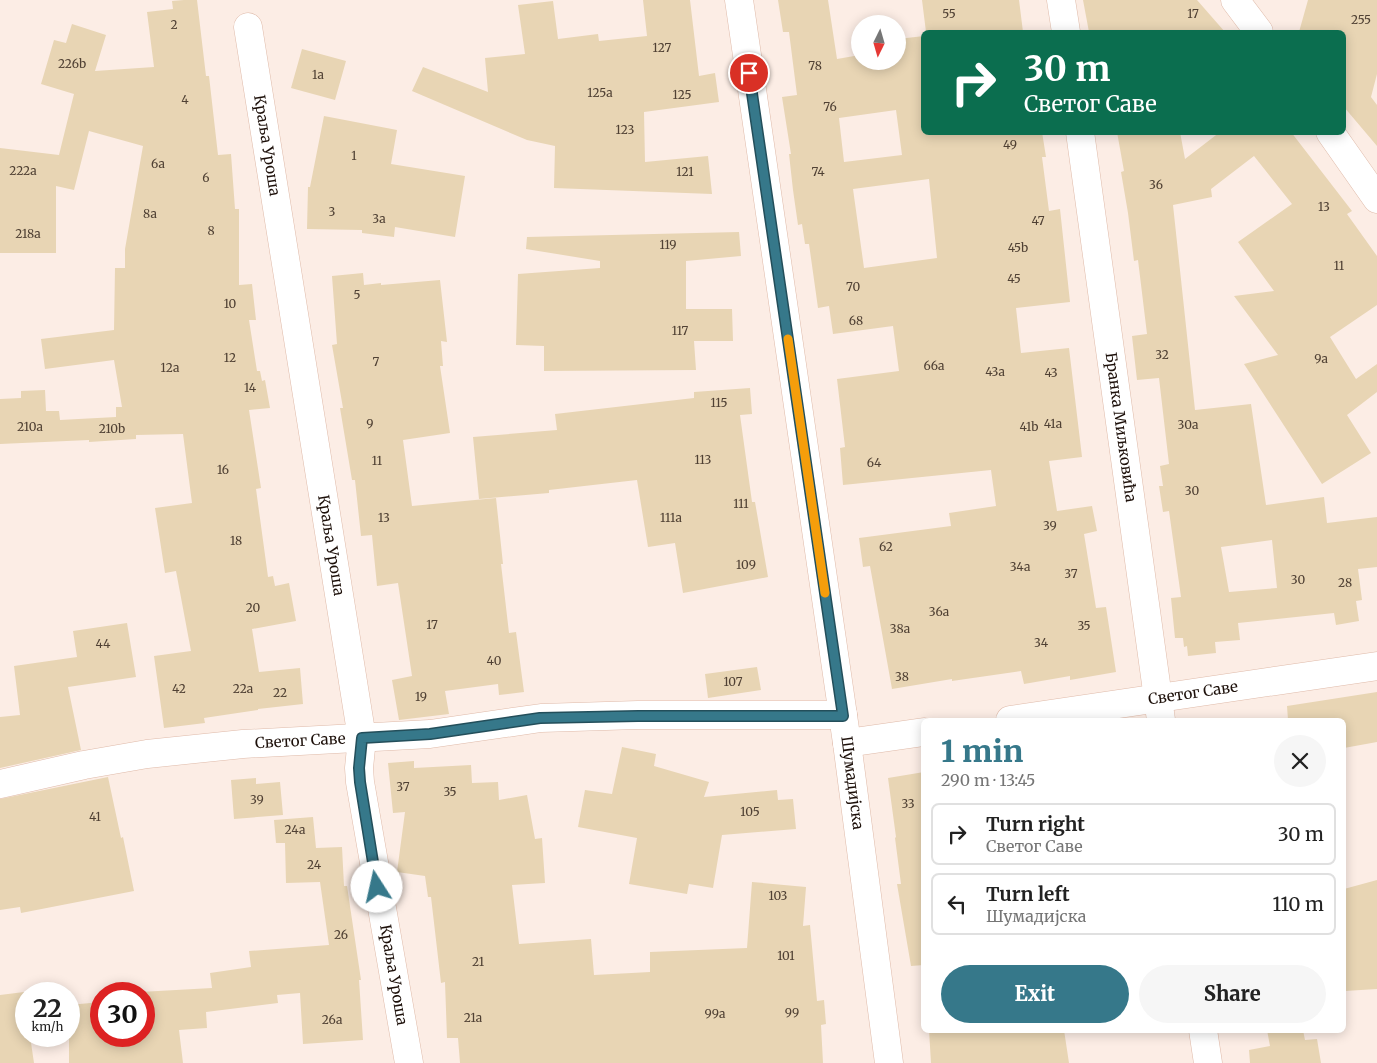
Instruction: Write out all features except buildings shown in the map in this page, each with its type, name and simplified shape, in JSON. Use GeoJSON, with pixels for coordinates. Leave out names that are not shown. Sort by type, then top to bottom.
{"type":"FeatureCollection","features":[{"type":"Feature","properties":{"kind":"street","name":"Шумадијска"},"geometry":{"type":"LineString","coordinates":[[738,0],[847,743],[889,1063]]}},
{"type":"Feature","properties":{"kind":"street"},"geometry":{"type":"LineString","coordinates":[[1062,0],[1066,30]]}},
{"type":"Feature","properties":{"kind":"street"},"geometry":{"type":"LineString","coordinates":[[1235,0],[1257,30]]}},
{"type":"Feature","properties":{"kind":"street","name":"Краља Уроша"},"geometry":{"type":"LineString","coordinates":[[248,27],[362,738],[359,768],[360,782],[409,1063]]}},
{"type":"Feature","properties":{"kind":"street","name":"Бранка Миљковића"},"geometry":{"type":"LineString","coordinates":[[1080,135],[1160,710]]}},
{"type":"Feature","properties":{"kind":"street"},"geometry":{"type":"LineString","coordinates":[[1332,135],[1377,199]]}},
{"type":"Feature","properties":{"kind":"street","name":"Светог Саве"},"geometry":{"type":"LineString","coordinates":[[1040,718],[1160,710],[1377,666]]}},
{"type":"Feature","properties":{"kind":"street","name":"Светог Саве"},"geometry":{"type":"LineString","coordinates":[[0,784],[84,765],[147,754],[243,744],[430,734],[540,718],[843,716]]}},
{"type":"Feature","properties":{"kind":"street"},"geometry":{"type":"LineString","coordinates":[[847,743],[921,732]]}},
{"type":"Feature","properties":{"kind":"street"},"geometry":{"type":"LineString","coordinates":[[1204,1033],[1208,1063]]}},
{"type":"Feature","properties":{"kind":"slow traffic"},"geometry":{"type":"LineString","coordinates":[[788,339],[825,593]]}},
{"type":"Feature","properties":{"kind":"route"},"geometry":{"type":"LineString","coordinates":[[377,887],[360,782],[359,768],[362,738],[430,734],[540,718],[843,716],[749,73]]}}]}
